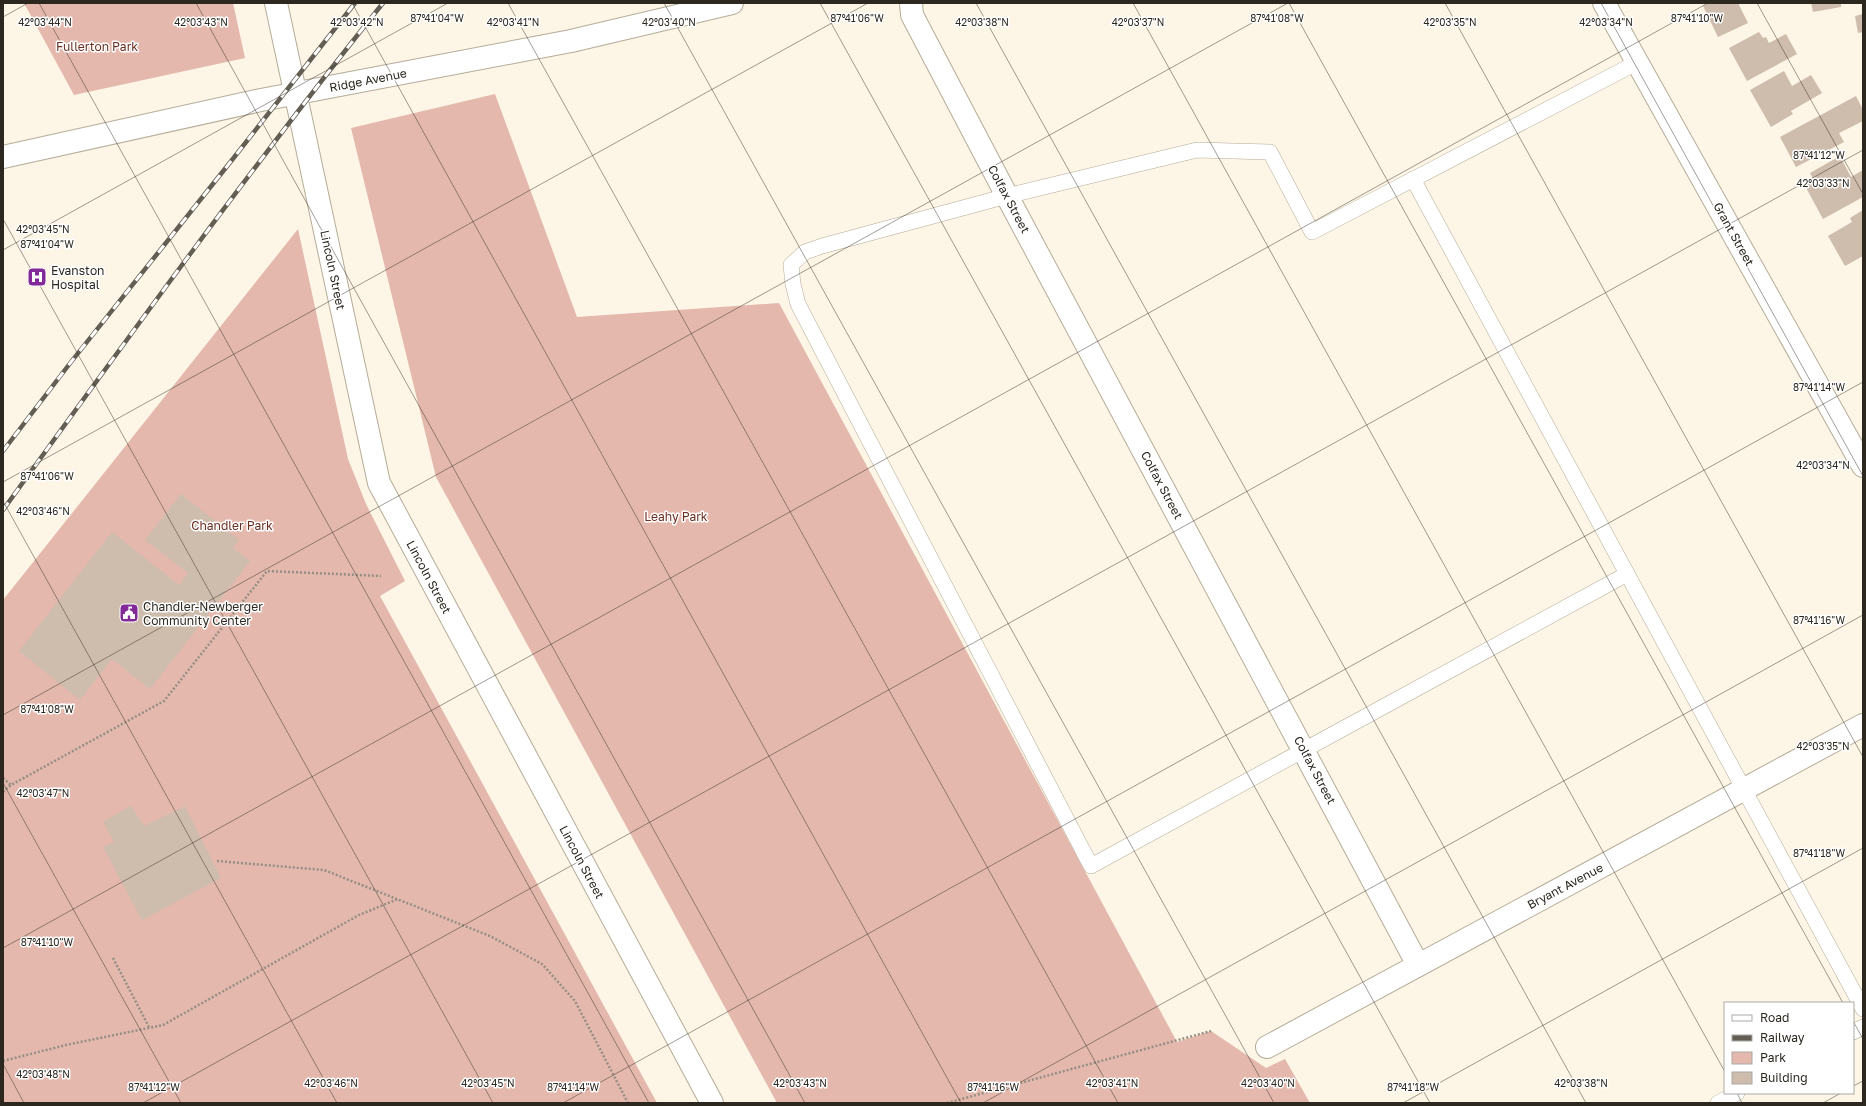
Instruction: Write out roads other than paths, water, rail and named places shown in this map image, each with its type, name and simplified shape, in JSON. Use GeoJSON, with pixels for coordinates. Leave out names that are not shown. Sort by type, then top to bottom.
{"type":"FeatureCollection","features":[{"type":"Feature","properties":{"kind":"street","name":"Lincoln Street"},"geometry":{"type":"LineString","coordinates":[[276,3],[379,484],[712,1103]]}},
{"type":"Feature","properties":{"kind":"street","name":"Ridge Avenue"},"geometry":{"type":"LineString","coordinates":[[3,157],[261,100],[571,41],[732,3]]}},
{"type":"Feature","properties":{"kind":"street","name":"Colfax Street"},"geometry":{"type":"LineString","coordinates":[[911,3],[912,15],[1007,196],[1418,965]]}},
{"type":"Feature","properties":{"kind":"street","name":"Grant Street"},"geometry":{"type":"LineString","coordinates":[[1604,3],[1863,466]]}},
{"type":"Feature","properties":{"kind":"street","name":"Bryant Avenue"},"geometry":{"type":"LineString","coordinates":[[1267,1047],[1863,725]]}},
{"type":"Feature","properties":{"kind":"lane"},"geometry":{"type":"LineString","coordinates":[[1627,574],[1091,866],[798,304],[792,284],[792,265],[805,252],[822,246],[1007,196],[1197,150],[1270,152],[1312,232],[1638,62]]}},
{"type":"Feature","properties":{"kind":"lane"},"geometry":{"type":"LineString","coordinates":[[1414,179],[1863,1009]]}},
{"type":"Feature","properties":{"kind":"lane"},"geometry":{"type":"LineString","coordinates":[[1854,1032],[1863,1027]]}},
{"type":"Feature","properties":{"kind":"lane"},"geometry":{"type":"LineString","coordinates":[[1718,1103],[1735,1094]]}},
{"type":"Feature","properties":{"kind":"railway"},"geometry":{"type":"LineString","coordinates":[[3,451],[71,362],[355,3]]}},
{"type":"Feature","properties":{"kind":"railway"},"geometry":{"type":"LineString","coordinates":[[3,510],[237,191],[383,3]]}},
{"type":"Feature","properties":{"kind":"place","name":"Evanston Hospital"},"geometry":{"type":"Point","coordinates":[37,277]}},
{"type":"Feature","properties":{"kind":"place","name":"Chandler-Newberger Community Center"},"geometry":{"type":"Point","coordinates":[129,613]}},
{"type":"Feature","properties":{"kind":"park label","name":"Fullerton Park"},"geometry":{"type":"Point","coordinates":[97,46]}},
{"type":"Feature","properties":{"kind":"park label","name":"Leahy Park"},"geometry":{"type":"Point","coordinates":[676,516]}},
{"type":"Feature","properties":{"kind":"park label","name":"Chandler Park"},"geometry":{"type":"Point","coordinates":[232,525]}}]}
